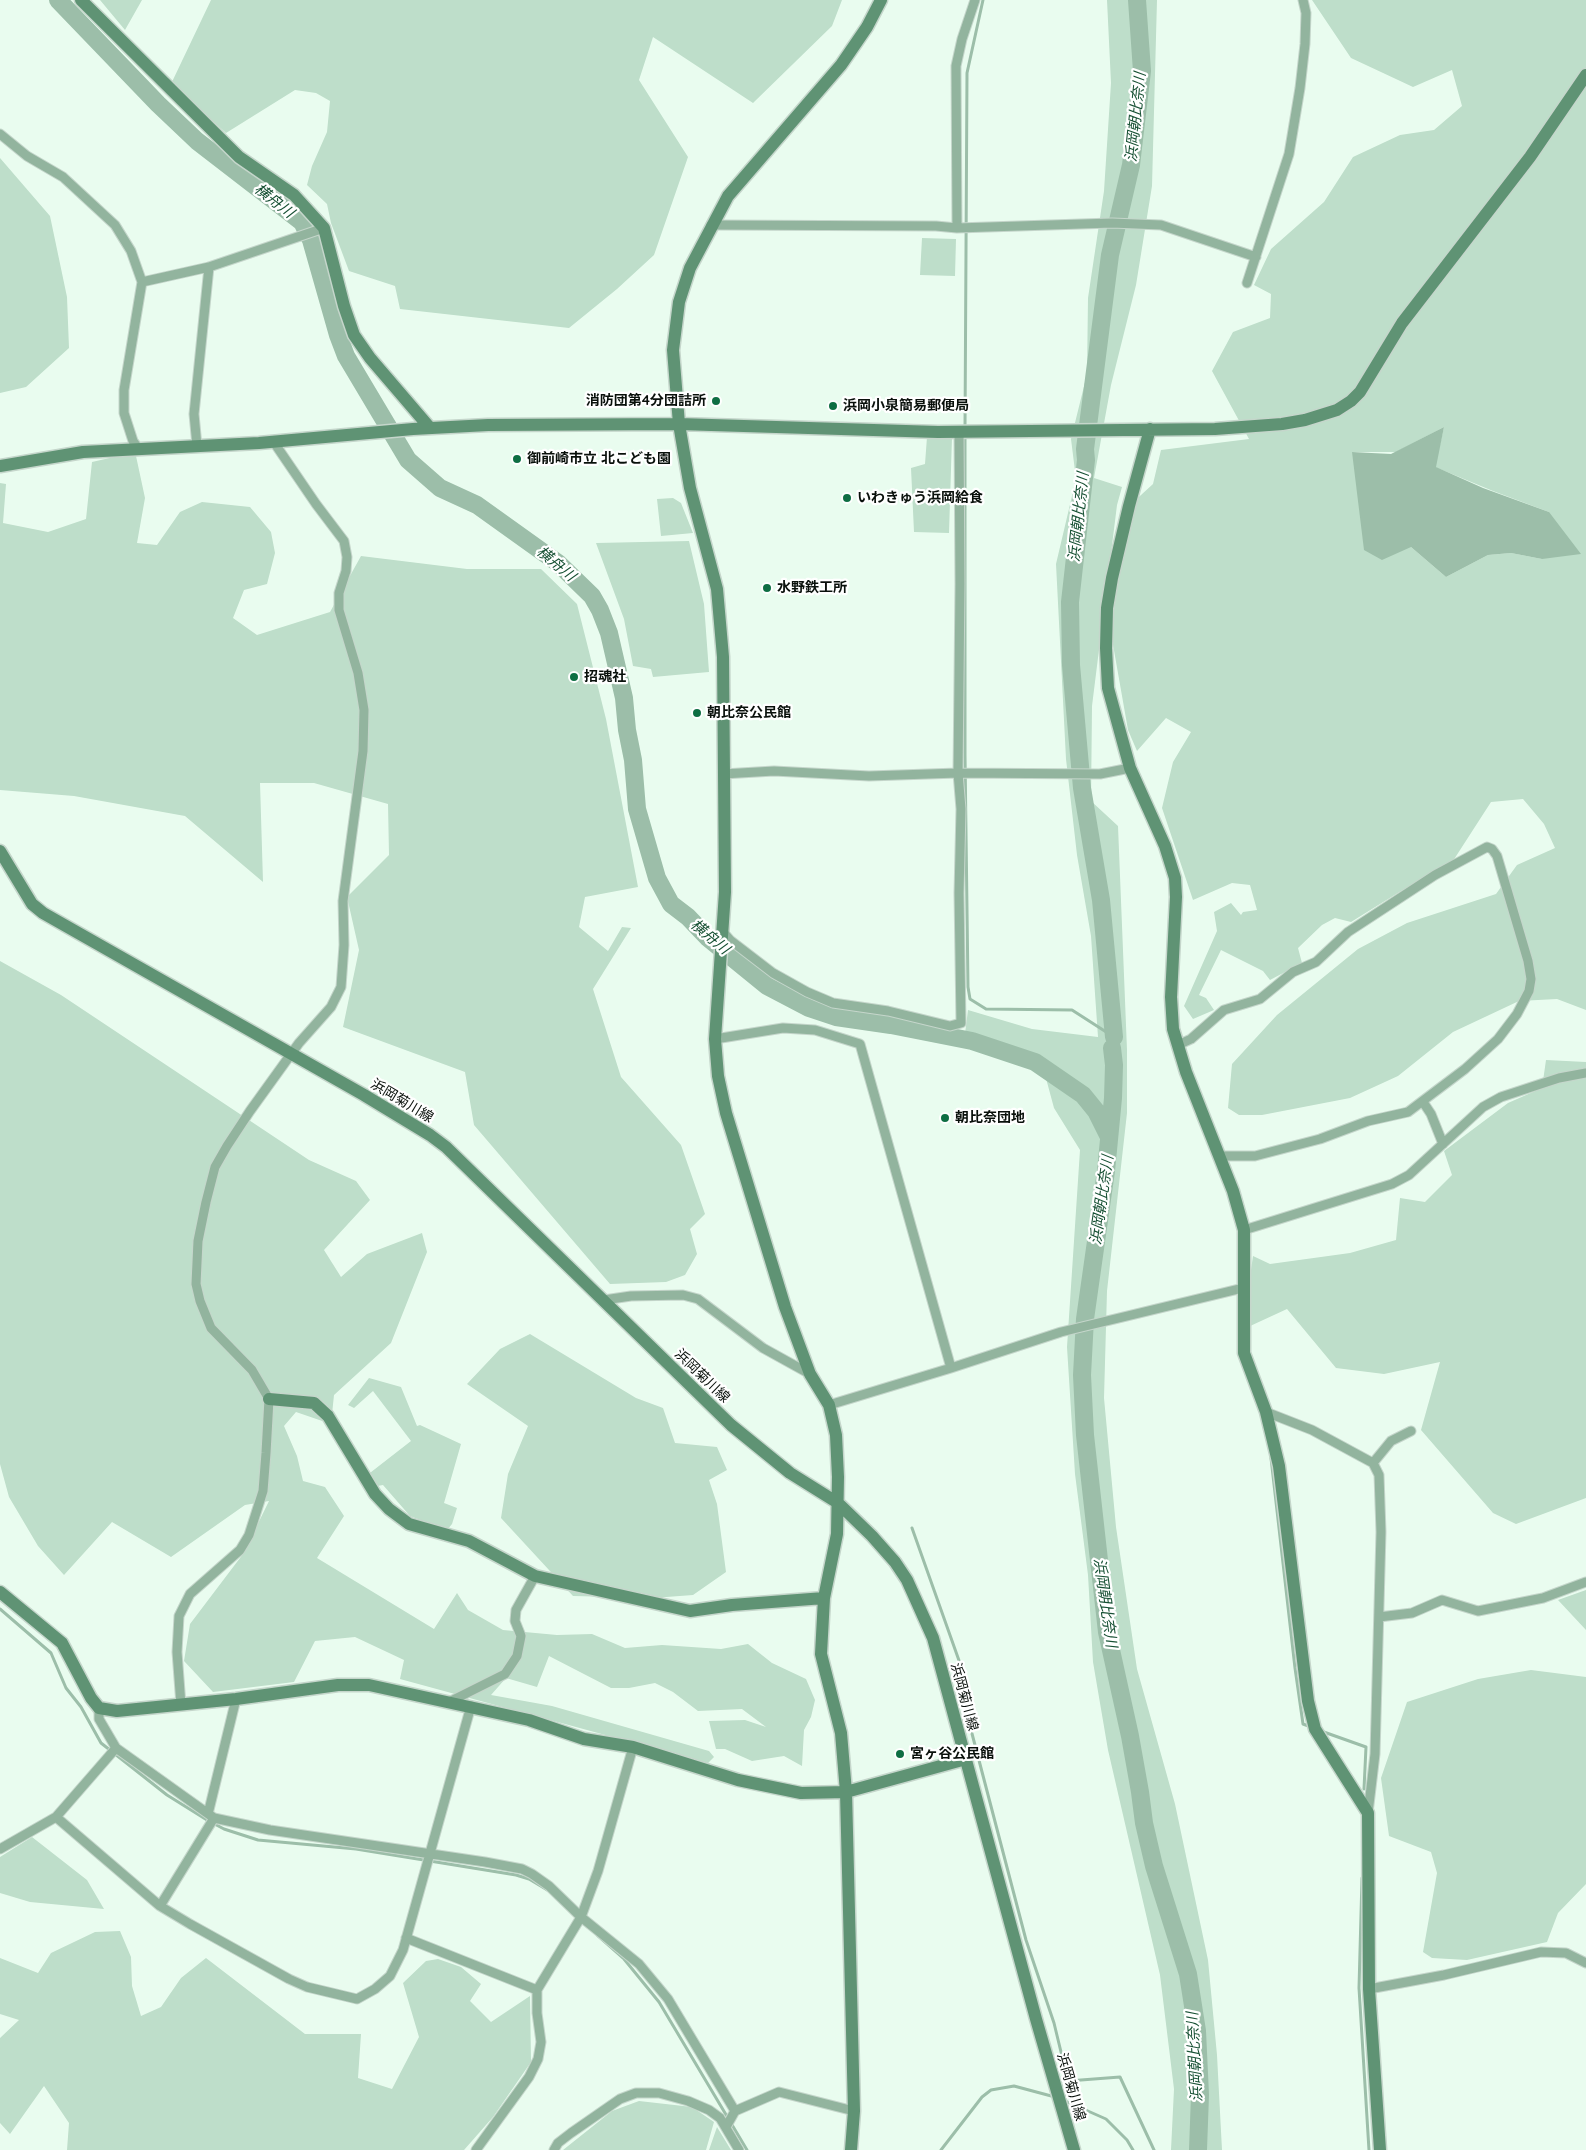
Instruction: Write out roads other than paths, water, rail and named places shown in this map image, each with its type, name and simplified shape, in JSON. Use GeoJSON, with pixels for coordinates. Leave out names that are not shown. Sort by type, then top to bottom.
{"type":"FeatureCollection","features":[{"type":"Feature","properties":{"kind":"street"},"geometry":{"type":"LineString","coordinates":[[81,0],[238,157],[294,195],[324,228],[344,306],[354,335],[370,358],[430,428]]}},
{"type":"Feature","properties":{"kind":"street"},"geometry":{"type":"LineString","coordinates":[[851,2150],[854,2111],[846,1792],[841,1733],[821,1654],[824,1598],[837,1534],[836,1435],[829,1405],[810,1374],[785,1307],[726,1113],[718,1076],[714,1039],[725,892],[723,657],[717,589],[690,488],[679,424],[673,350],[679,302],[690,268],[728,196],[841,66],[866,27],[880,0]]}},
{"type":"Feature","properties":{"kind":"street"},"geometry":{"type":"LineString","coordinates":[[956,228],[958,101],[956,66],[974,0]]}},
{"type":"Feature","properties":{"kind":"street"},"geometry":{"type":"LineString","coordinates":[[1247,283],[1272,210],[1292,136],[1305,44],[1306,13],[1303,0]]}},
{"type":"Feature","properties":{"kind":"street"},"geometry":{"type":"LineString","coordinates":[[0,466],[83,452],[273,441],[413,429],[536,424],[679,424],[964,432],[1215,429],[1282,424],[1337,410],[1351,402],[1360,392],[1402,323],[1530,156],[1586,75]]}},
{"type":"Feature","properties":{"kind":"street"},"geometry":{"type":"LineString","coordinates":[[0,134],[27,156],[63,177],[114,225],[131,251],[142,282],[124,390],[124,413],[133,440],[138,448]]}},
{"type":"Feature","properties":{"kind":"street"},"geometry":{"type":"LineString","coordinates":[[711,225],[936,226],[956,228],[1112,223],[1161,225],[1256,257]]}},
{"type":"Feature","properties":{"kind":"street"},"geometry":{"type":"LineString","coordinates":[[142,282],[208,267],[324,228]]}},
{"type":"Feature","properties":{"kind":"street"},"geometry":{"type":"LineString","coordinates":[[197,446],[194,414],[208,267]]}},
{"type":"Feature","properties":{"kind":"street"},"geometry":{"type":"LineString","coordinates":[[1150,429],[1112,578],[1106,648],[1108,688],[1130,768],[1165,846],[1175,878],[1176,897],[1171,997],[1173,1030],[1232,1191],[1244,1230],[1244,1353],[1266,1412],[1280,1466],[1308,1701],[1315,1729],[1368,1813]]}},
{"type":"Feature","properties":{"kind":"street"},"geometry":{"type":"LineString","coordinates":[[723,932],[730,940],[773,973],[807,992],[833,1002],[888,1011],[950,1026],[962,1022],[959,902],[963,774],[960,584],[964,432]]}},
{"type":"Feature","properties":{"kind":"street"},"geometry":{"type":"LineString","coordinates":[[181,1705],[177,1652],[179,1616],[190,1594],[240,1550],[249,1535],[263,1491],[269,1399],[252,1370],[211,1328],[200,1301],[196,1284],[198,1241],[209,1186],[215,1168],[250,1111],[299,1043],[331,1007],[340,986],[344,945],[343,901],[363,751],[364,710],[358,673],[339,610],[339,593],[346,571],[347,557],[344,541],[273,441]]}},
{"type":"Feature","properties":{"kind":"street"},"geometry":{"type":"LineString","coordinates":[[723,774],[774,771],[870,776],[1100,774],[1130,768]]}},
{"type":"Feature","properties":{"kind":"street"},"geometry":{"type":"LineString","coordinates":[[1178,1045],[1191,1039],[1224,1010],[1260,999],[1293,972],[1316,962],[1348,932],[1435,875],[1487,848],[1492,849],[1497,856],[1528,962],[1531,979],[1529,991],[1517,1014],[1498,1039],[1423,1102],[1408,1112],[1368,1121],[1320,1140],[1255,1156],[1219,1156]]}},
{"type":"Feature","properties":{"kind":"street","name":"浜岡菊川線"},"geometry":{"type":"LineString","coordinates":[[0,851],[32,904],[43,913],[414,1125],[446,1147],[738,1431],[790,1473],[838,1503],[896,1562],[908,1580],[933,1638],[1036,2019],[1074,2150]]}},
{"type":"Feature","properties":{"kind":"street"},"geometry":{"type":"LineString","coordinates":[[714,1039],[783,1028],[815,1030],[860,1044],[951,1368]]}},
{"type":"Feature","properties":{"kind":"street"},"geometry":{"type":"LineString","coordinates":[[1244,1230],[1392,1184],[1409,1175],[1483,1107],[1501,1097],[1559,1078],[1586,1074]]}},
{"type":"Feature","properties":{"kind":"street"},"geometry":{"type":"LineString","coordinates":[[1423,1102],[1431,1114],[1443,1144]]}},
{"type":"Feature","properties":{"kind":"street"},"geometry":{"type":"LineString","coordinates":[[829,1405],[1061,1332],[1243,1288]]}},
{"type":"Feature","properties":{"kind":"street"},"geometry":{"type":"LineString","coordinates":[[604,1300],[631,1296],[683,1295],[698,1298],[763,1348],[810,1374]]}},
{"type":"Feature","properties":{"kind":"street"},"geometry":{"type":"LineString","coordinates":[[269,1399],[314,1403],[328,1416],[375,1494],[389,1509],[409,1524],[469,1541],[535,1576],[690,1611],[732,1605],[824,1598]]}},
{"type":"Feature","properties":{"kind":"street"},"geometry":{"type":"LineString","coordinates":[[1266,1412],[1312,1430],[1373,1463],[1379,1475],[1381,1508],[1375,1754],[1368,1813],[1369,1988],[1380,2150]]}},
{"type":"Feature","properties":{"kind":"street"},"geometry":{"type":"LineString","coordinates":[[1373,1463],[1391,1441],[1411,1431]]}},
{"type":"Feature","properties":{"kind":"street"},"geometry":{"type":"LineString","coordinates":[[451,1701],[505,1674],[517,1656],[521,1636],[515,1621],[516,1610],[535,1576]]}},
{"type":"Feature","properties":{"kind":"street"},"geometry":{"type":"LineString","coordinates":[[1379,1617],[1412,1613],[1442,1600],[1478,1611],[1543,1598],[1586,1582]]}},
{"type":"Feature","properties":{"kind":"street"},"geometry":{"type":"LineString","coordinates":[[1,1595],[62,1643],[91,1698],[99,1708],[99,1719],[113,1752],[211,1819],[522,1869],[549,1886],[581,1917],[639,1964],[668,1999],[735,2111]]}},
{"type":"Feature","properties":{"kind":"street"},"geometry":{"type":"LineString","coordinates":[[99,1708],[117,1711],[236,1699],[338,1685],[369,1685],[451,1701],[529,1720],[584,1739],[633,1748],[738,1780],[801,1793],[846,1792],[966,1759]]}},
{"type":"Feature","properties":{"kind":"street"},"geometry":{"type":"LineString","coordinates":[[160,1906],[211,1819],[236,1699]]}},
{"type":"Feature","properties":{"kind":"street"},"geometry":{"type":"LineString","coordinates":[[56,1817],[160,1906],[289,1979],[307,1987],[357,1999],[375,1989],[390,1976],[403,1950],[471,1706]]}},
{"type":"Feature","properties":{"kind":"street"},"geometry":{"type":"LineString","coordinates":[[476,2150],[529,2077],[538,2059],[541,2042],[537,2013],[537,1990],[581,1917],[598,1871],[633,1748]]}},
{"type":"Feature","properties":{"kind":"street"},"geometry":{"type":"LineString","coordinates":[[0,1849],[56,1817],[113,1752]]}},
{"type":"Feature","properties":{"kind":"street"},"geometry":{"type":"LineString","coordinates":[[406,1938],[537,1990]]}},
{"type":"Feature","properties":{"kind":"street"},"geometry":{"type":"LineString","coordinates":[[1369,1988],[1444,1975],[1541,1952],[1566,1953],[1586,1963]]}},
{"type":"Feature","properties":{"kind":"street"},"geometry":{"type":"LineString","coordinates":[[726,2127],[735,2111],[779,2092],[854,2111]]}},
{"type":"Feature","properties":{"kind":"street"},"geometry":{"type":"LineString","coordinates":[[554,2150],[558,2143],[571,2132],[620,2098],[636,2093],[659,2093],[688,2101],[709,2110],[720,2118],[739,2150]]}},
{"type":"Feature","properties":{"kind":"waterway","name":"横舟川"},"geometry":{"type":"LineString","coordinates":[[58,0],[158,104],[197,141],[302,222],[311,240],[338,335],[346,356],[408,460],[440,488],[477,505],[558,563],[592,596],[609,633],[624,698],[627,730],[633,760],[637,809],[657,878],[671,904],[688,917],[708,938],[767,986],[809,1008],[836,1017],[891,1025],[972,1041],[1035,1062],[1083,1095],[1096,1111],[1109,1137]]}},
{"type":"Feature","properties":{"kind":"waterway"},"geometry":{"type":"LineString","coordinates":[[965,428],[967,73],[983,0]]}},
{"type":"Feature","properties":{"kind":"waterway","name":"浜岡朝比奈川"},"geometry":{"type":"LineString","coordinates":[[1114,1037],[1101,900],[1082,788],[1071,665],[1070,602],[1086,460],[1085,449],[1110,255],[1131,165],[1142,71],[1137,0]]}},
{"type":"Feature","properties":{"kind":"waterway"},"geometry":{"type":"LineString","coordinates":[[965,434],[965,755],[968,987],[970,999],[986,1009],[1072,1010],[1114,1037],[1112,1048]]}},
{"type":"Feature","properties":{"kind":"waterway","name":"浜岡朝比奈川"},"geometry":{"type":"LineString","coordinates":[[1112,1048],[1114,1065],[1113,1098],[1106,1171],[1085,1319],[1082,1375],[1085,1435],[1107,1632],[1130,1736],[1144,1823],[1154,1866],[1188,1974],[1197,2031],[1200,2095],[1198,2150]]}},
{"type":"Feature","properties":{"kind":"waterway"},"geometry":{"type":"LineString","coordinates":[[1271,1458],[1303,1724],[1311,1727]]}},
{"type":"Feature","properties":{"kind":"waterway"},"geometry":{"type":"LineString","coordinates":[[912,1528],[962,1669],[970,1726],[1026,1940],[1054,2023],[1068,2081],[1120,2077],[1154,2150]]}},
{"type":"Feature","properties":{"kind":"waterway"},"geometry":{"type":"LineString","coordinates":[[0,1609],[51,1653],[66,1688],[81,1707],[101,1743],[167,1795],[224,1829],[258,1840],[356,1849],[516,1875],[529,1879],[549,1891]]}},
{"type":"Feature","properties":{"kind":"waterway"},"geometry":{"type":"LineString","coordinates":[[1321,1731],[1366,1747],[1364,1789]]}},
{"type":"Feature","properties":{"kind":"waterway"},"geometry":{"type":"LineString","coordinates":[[1362,1878],[1359,1988],[1369,2150]]}},
{"type":"Feature","properties":{"kind":"waterway"},"geometry":{"type":"LineString","coordinates":[[598,1936],[624,1959],[659,2002],[747,2150]]}},
{"type":"Feature","properties":{"kind":"waterway"},"geometry":{"type":"LineString","coordinates":[[941,2150],[982,2097],[991,2090],[1014,2086],[1055,2097]]}},
{"type":"Feature","properties":{"kind":"waterway"},"geometry":{"type":"LineString","coordinates":[[1063,2100],[1106,2119],[1127,2140],[1133,2150]]}},
{"type":"Feature","properties":{"kind":"place","name":"消防団第4分団詰所"},"geometry":{"type":"Point","coordinates":[716,401]}},
{"type":"Feature","properties":{"kind":"place","name":"浜岡小泉簡易郵便局"},"geometry":{"type":"Point","coordinates":[833,406]}},
{"type":"Feature","properties":{"kind":"place","name":"御前崎市立 北こども園"},"geometry":{"type":"Point","coordinates":[517,459]}},
{"type":"Feature","properties":{"kind":"place","name":"いわきゅう浜岡給食"},"geometry":{"type":"Point","coordinates":[847,498]}},
{"type":"Feature","properties":{"kind":"place","name":"水野鉄工所"},"geometry":{"type":"Point","coordinates":[767,588]}},
{"type":"Feature","properties":{"kind":"place","name":"招魂社"},"geometry":{"type":"Point","coordinates":[574,677]}},
{"type":"Feature","properties":{"kind":"place","name":"朝比奈公民館"},"geometry":{"type":"Point","coordinates":[697,713]}},
{"type":"Feature","properties":{"kind":"place","name":"朝比奈団地"},"geometry":{"type":"Point","coordinates":[945,1118]}},
{"type":"Feature","properties":{"kind":"place","name":"宮ヶ谷公民館"},"geometry":{"type":"Point","coordinates":[900,1754]}}]}
